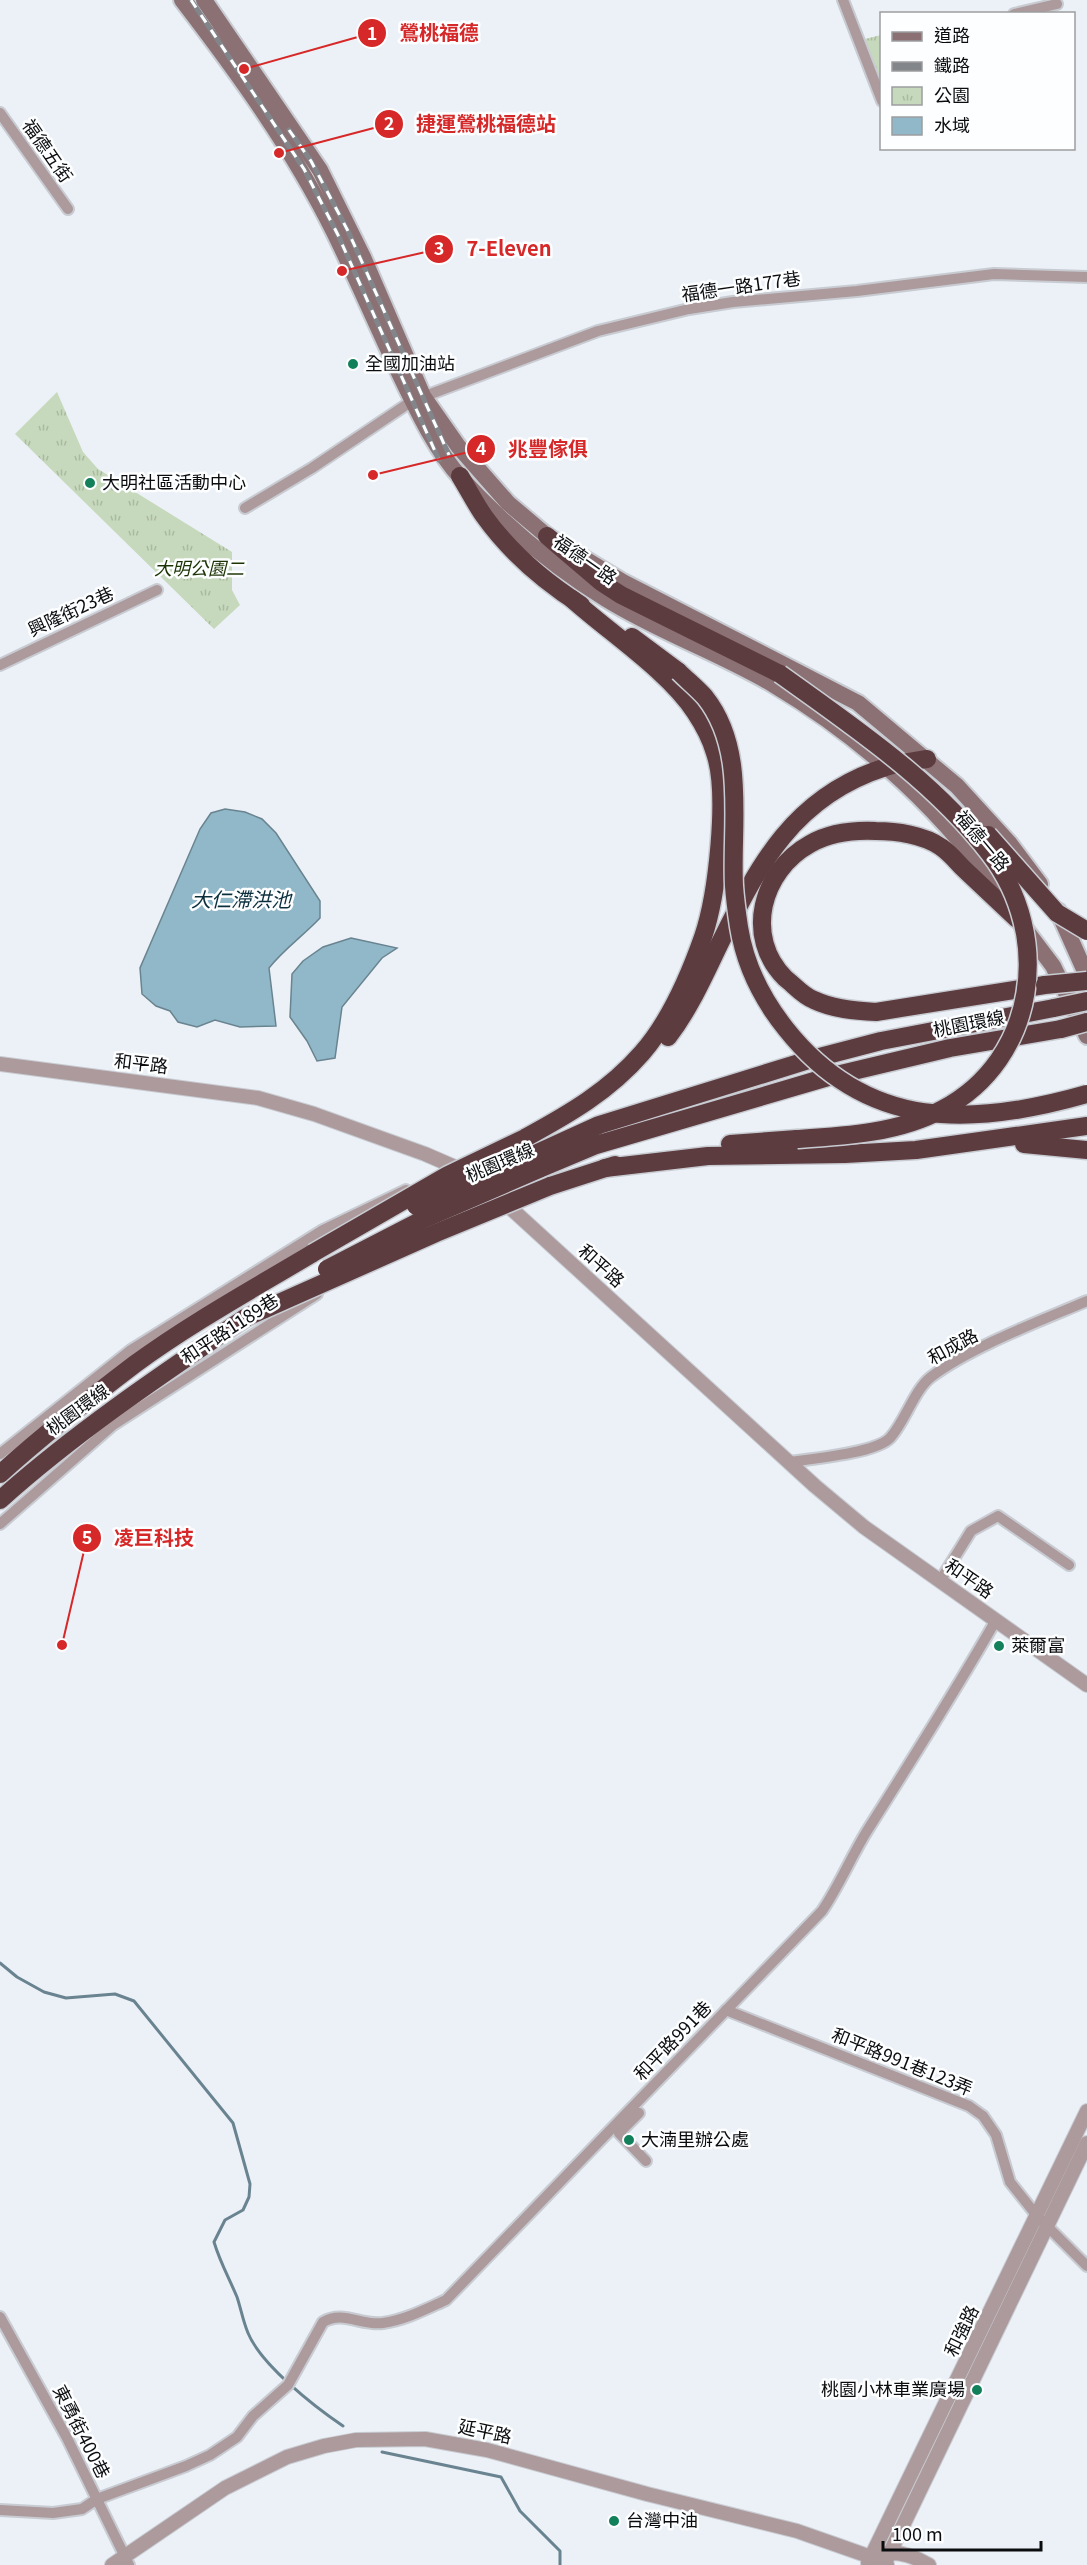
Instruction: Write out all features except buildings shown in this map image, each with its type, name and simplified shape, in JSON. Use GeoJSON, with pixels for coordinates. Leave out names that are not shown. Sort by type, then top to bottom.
{"type":"FeatureCollection","features":[{"type":"Feature","properties":{"kind":"highway"},"geometry":{"type":"LineString","coordinates":[[460,476],[485,517],[514,551],[662,675],[695,712],[716,754],[720,776],[719,833],[713,890],[704,935],[660,1030],[623,1074],[533,1154]]}},
{"type":"Feature","properties":{"kind":"highway"},"geometry":{"type":"LineString","coordinates":[[547,536],[601,582],[621,595],[835,701],[877,730],[955,799],[1057,913],[1087,931]]}},
{"type":"Feature","properties":{"kind":"highway"},"geometry":{"type":"LineString","coordinates":[[572,599],[655,652],[679,672],[705,698],[719,722],[734,776],[734,887],[747,961],[758,987],[779,1021],[821,1068],[870,1097],[901,1108],[930,1113],[985,1115],[1020,1112],[1087,1094]]}},
{"type":"Feature","properties":{"kind":"highway"},"geometry":{"type":"LineString","coordinates":[[246,1318],[436,1233],[550,1186],[605,1168],[674,1148],[846,1136],[909,1123],[943,1109],[986,1077],[1012,1042],[1020,1018],[1028,979],[1028,948],[1017,901],[992,856],[951,808],[892,756],[780,674]]}},
{"type":"Feature","properties":{"kind":"highway"},"geometry":{"type":"LineString","coordinates":[[533,1154],[636,1073],[665,1040],[685,1011],[764,860],[785,832],[808,810],[840,788],[886,767],[927,759]]}},
{"type":"Feature","properties":{"kind":"highway"},"geometry":{"type":"LineString","coordinates":[[1017,919],[940,846],[910,835],[857,830],[811,843],[794,854],[768,887],[762,910],[762,932],[766,951],[778,970],[794,986],[813,1000],[852,1011],[876,1012],[1045,985],[1087,981]]}},
{"type":"Feature","properties":{"kind":"highway","name":"桃園環線"},"geometry":{"type":"LineString","coordinates":[[0,1500],[39,1465],[152,1382],[246,1318],[323,1271],[424,1219],[533,1154],[599,1125],[812,1059],[881,1041],[1087,1000]]}},
{"type":"Feature","properties":{"kind":"highway","name":"桃園環線"},"geometry":{"type":"LineString","coordinates":[[0,1474],[29,1448],[136,1364],[236,1299],[448,1175],[533,1154],[596,1145],[828,1077],[950,1048],[1061,1029],[1087,1022]]}},
{"type":"Feature","properties":{"kind":"highway"},"geometry":{"type":"LineString","coordinates":[[605,1168],[708,1156],[845,1154],[916,1150],[1087,1126]]}},
{"type":"Feature","properties":{"kind":"highway"},"geometry":{"type":"LineString","coordinates":[[968,1144],[1034,1144],[1087,1150]]}},
{"type":"Feature","properties":{"kind":"main road","name":"福德一路"},"geometry":{"type":"LineString","coordinates":[[182,0],[246,87],[299,165],[418,398],[508,503],[547,536],[623,582],[858,703],[892,730],[957,786],[1011,844],[1062,917],[1087,976]]}},
{"type":"Feature","properties":{"kind":"main road","name":"福德一路"},"geometry":{"type":"LineString","coordinates":[[204,0],[303,141],[320,170],[363,257],[418,398],[428,430],[460,476],[552,563],[626,610],[774,685],[845,734],[886,767],[933,812],[982,869],[1053,966],[1087,1036]]}},
{"type":"Feature","properties":{"kind":"main road"},"geometry":{"type":"LineString","coordinates":[[864,750],[874,755],[883,755],[890,743],[892,730]]}},
{"type":"Feature","properties":{"kind":"street"},"geometry":{"type":"LineString","coordinates":[[843,0],[880,96]]}},
{"type":"Feature","properties":{"kind":"street"},"geometry":{"type":"LineString","coordinates":[[1025,12],[1058,6]]}},
{"type":"Feature","properties":{"kind":"street","name":"福德五街"},"geometry":{"type":"LineString","coordinates":[[0,113],[68,209]]}},
{"type":"Feature","properties":{"kind":"street","name":"福德一路177巷"},"geometry":{"type":"LineString","coordinates":[[245,508],[312,468],[418,398],[598,331],[690,309],[733,302],[857,291],[994,274],[1087,277]]}},
{"type":"Feature","properties":{"kind":"street","name":"興隆街23巷"},"geometry":{"type":"LineString","coordinates":[[0,665],[157,590]]}},
{"type":"Feature","properties":{"kind":"street","name":"和平路"},"geometry":{"type":"LineString","coordinates":[[0,1064],[258,1098],[314,1114],[454,1167],[505,1203],[789,1462],[864,1527],[1086,1682]]}},
{"type":"Feature","properties":{"kind":"street","name":"和平路1189巷"},"geometry":{"type":"LineString","coordinates":[[0,1454],[130,1350],[323,1230],[454,1167]]}},
{"type":"Feature","properties":{"kind":"street","name":"和平路1189巷"},"geometry":{"type":"LineString","coordinates":[[0,1524],[113,1425],[313,1296],[505,1203]]}},
{"type":"Feature","properties":{"kind":"street","name":"和成路"},"geometry":{"type":"LineString","coordinates":[[789,1462],[838,1455],[880,1445],[890,1438],[928,1379],[974,1352],[1087,1301]]}},
{"type":"Feature","properties":{"kind":"street"},"geometry":{"type":"LineString","coordinates":[[940,1581],[971,1531],[998,1516],[1069,1566]]}},
{"type":"Feature","properties":{"kind":"street","name":"和平路991巷"},"geometry":{"type":"LineString","coordinates":[[0,2510],[53,2513],[82,2509],[97,2499],[186,2466],[237,2437],[253,2416],[290,2380],[323,2322],[331,2317],[349,2317],[363,2323],[381,2323],[400,2319],[446,2300],[822,1911],[836,1890],[866,1832],[901,1779],[996,1620]]}},
{"type":"Feature","properties":{"kind":"street","name":"和平路991巷123弄"},"geometry":{"type":"LineString","coordinates":[[726,2010],[969,2106],[983,2116],[996,2135],[1010,2181],[1042,2221],[1087,2266]]}},
{"type":"Feature","properties":{"kind":"street","name":"和強路"},"geometry":{"type":"LineString","coordinates":[[886,2561],[1042,2221],[1087,2111]]}},
{"type":"Feature","properties":{"kind":"street"},"geometry":{"type":"LineString","coordinates":[[639,2113],[619,2133],[646,2161]]}},
{"type":"Feature","properties":{"kind":"street","name":"和強路"},"geometry":{"type":"LineString","coordinates":[[869,2561],[1042,2221],[1087,2143]]}},
{"type":"Feature","properties":{"kind":"street","name":"東勇街400巷"},"geometry":{"type":"LineString","coordinates":[[0,2317],[67,2438],[127,2561]]}},
{"type":"Feature","properties":{"kind":"street","name":"延平路"},"geometry":{"type":"LineString","coordinates":[[112,2565],[127,2561],[225,2488],[287,2457],[324,2446],[356,2440],[424,2439],[487,2450],[647,2494],[797,2531],[869,2561],[919,2559],[929,2565]]}},
{"type":"Feature","properties":{"kind":"green space"},"geometry":{"type":"Polygon","coordinates":[[[880,35],[880,84],[865,39],[880,35]]]}},
{"type":"Feature","properties":{"kind":"green space","name":"大明公園二"},"geometry":{"type":"Polygon","coordinates":[[[57,392],[83,452],[98,469],[232,552],[232,590],[240,605],[214,629],[15,434],[57,392]]]}},
{"type":"Feature","properties":{"kind":"water","name":"大仁滯洪池"},"geometry":{"type":"Polygon","coordinates":[[[225,809],[245,812],[262,819],[276,833],[320,901],[320,918],[269,968],[276,1026],[240,1027],[215,1020],[197,1027],[178,1022],[170,1011],[156,1006],[142,994],[140,968],[200,829],[211,813],[225,809]]]}},
{"type":"Feature","properties":{"kind":"water"},"geometry":{"type":"Polygon","coordinates":[[[351,938],[397,948],[382,958],[342,1007],[335,1058],[317,1061],[307,1041],[290,1017],[292,974],[303,961],[323,947],[351,938]]]}},
{"type":"Feature","properties":{"kind":"waterway"},"geometry":{"type":"LineString","coordinates":[[0,1963],[17,1977],[44,1992],[66,1998],[115,1994],[134,2001],[233,2123],[250,2184],[249,2197],[243,2210],[225,2220],[214,2242],[216,2249],[237,2297],[248,2333],[264,2358],[290,2384],[343,2426]]}},
{"type":"Feature","properties":{"kind":"waterway"},"geometry":{"type":"LineString","coordinates":[[382,2452],[501,2477],[520,2511],[560,2551],[560,2565]]}},
{"type":"Feature","properties":{"kind":"railway"},"geometry":{"type":"LineString","coordinates":[[191,0],[304,169],[338,235],[439,460]]}},
{"type":"Feature","properties":{"kind":"railway"},"geometry":{"type":"LineString","coordinates":[[289,130],[311,161],[348,231],[449,455]]}},
{"type":"Feature","properties":{"kind":"place","name":"鶯桃福德"},"geometry":{"type":"Point","coordinates":[244,69]}},
{"type":"Feature","properties":{"kind":"place","name":"捷運鶯桃福德站"},"geometry":{"type":"Point","coordinates":[279,153]}},
{"type":"Feature","properties":{"kind":"place","name":"7-Eleven"},"geometry":{"type":"Point","coordinates":[342,271]}},
{"type":"Feature","properties":{"kind":"place","name":"全國加油站"},"geometry":{"type":"Point","coordinates":[353,364]}},
{"type":"Feature","properties":{"kind":"place","name":"兆豐傢俱"},"geometry":{"type":"Point","coordinates":[373,475]}},
{"type":"Feature","properties":{"kind":"place","name":"大明社區活動中心"},"geometry":{"type":"Point","coordinates":[90,483]}},
{"type":"Feature","properties":{"kind":"place","name":"凌巨科技"},"geometry":{"type":"Point","coordinates":[62,1645]}},
{"type":"Feature","properties":{"kind":"place","name":"萊爾富"},"geometry":{"type":"Point","coordinates":[999,1646]}},
{"type":"Feature","properties":{"kind":"place","name":"大湳里辦公處"},"geometry":{"type":"Point","coordinates":[629,2140]}},
{"type":"Feature","properties":{"kind":"place","name":"桃園小林車業廣場"},"geometry":{"type":"Point","coordinates":[977,2390]}},
{"type":"Feature","properties":{"kind":"place","name":"台灣中油"},"geometry":{"type":"Point","coordinates":[614,2521]}}]}
